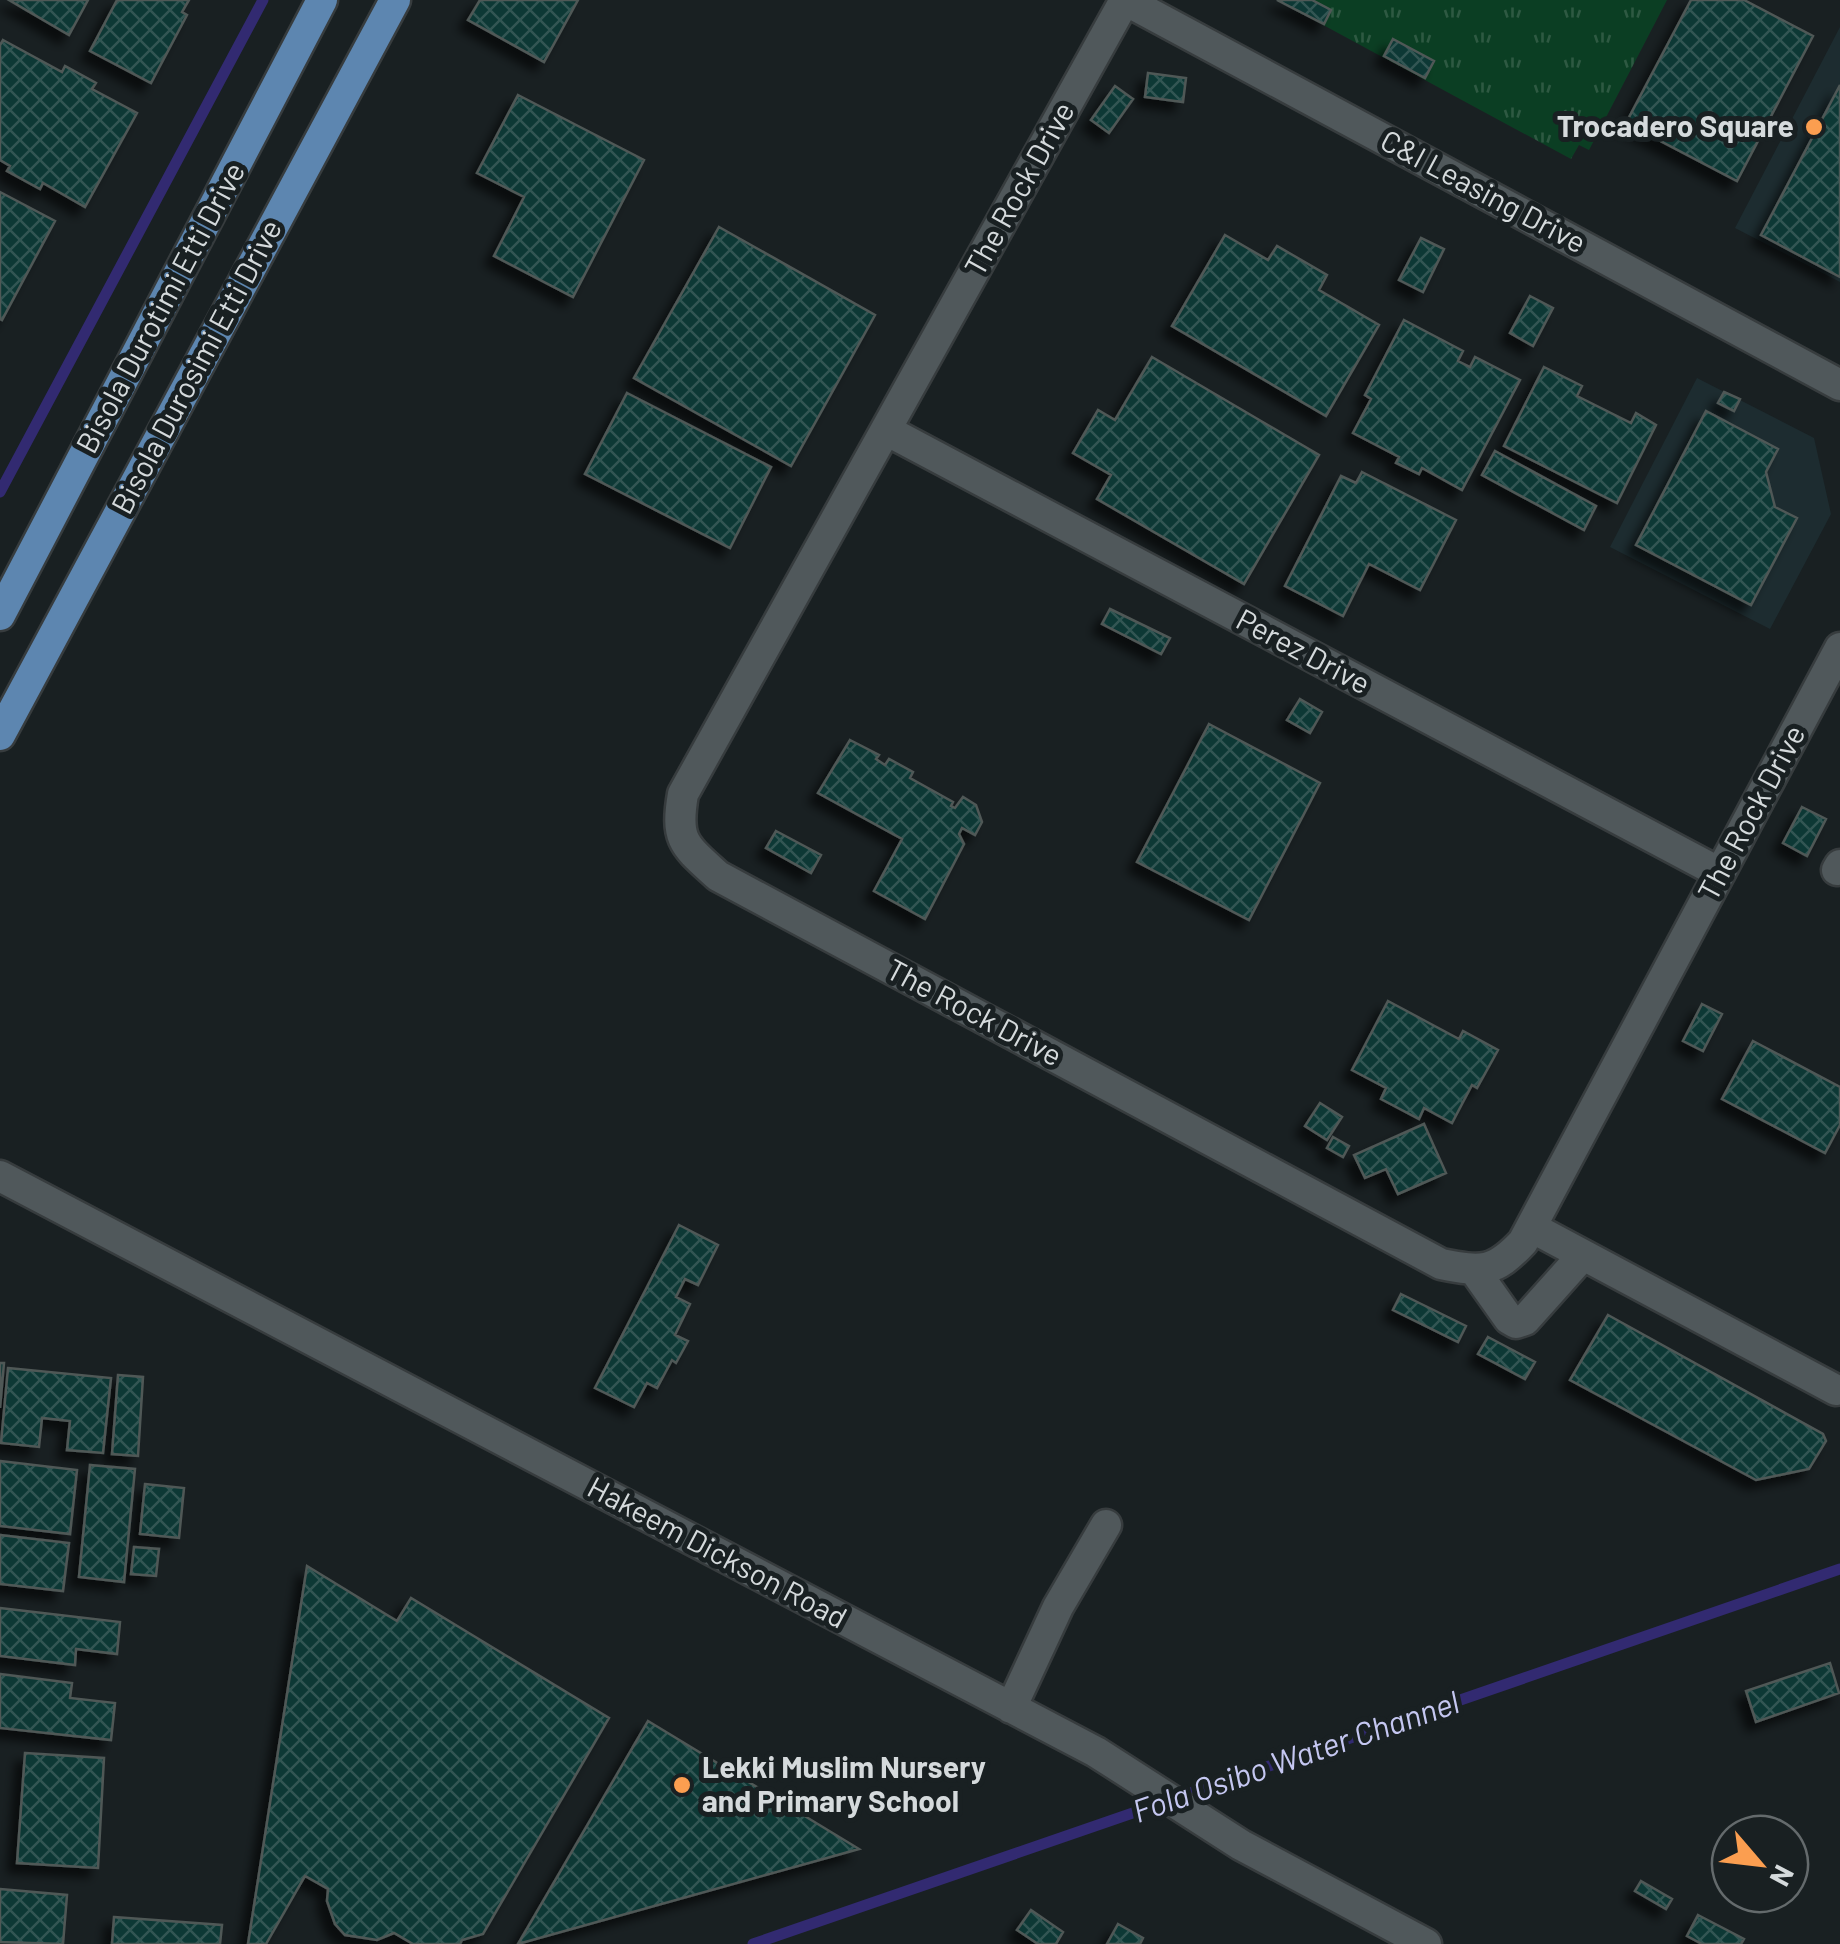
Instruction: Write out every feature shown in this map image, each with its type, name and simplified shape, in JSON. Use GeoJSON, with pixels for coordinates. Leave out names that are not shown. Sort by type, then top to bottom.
{"type":"FeatureCollection","features":[{"type":"Feature","properties":{"kind":"main road","name":"Bisola Durotimi Etti Drive"},"geometry":{"type":"LineString","coordinates":[[0,616],[322,0]]}},
{"type":"Feature","properties":{"kind":"main road","name":"Bisola Durosimi Etti Drive"},"geometry":{"type":"LineString","coordinates":[[0,735],[395,0]]}},
{"type":"Feature","properties":{"kind":"street","name":"C&I Leasing Drive"},"geometry":{"type":"LineString","coordinates":[[1125,0],[1840,385]]}},
{"type":"Feature","properties":{"kind":"street","name":"The Rock Drive"},"geometry":{"type":"LineString","coordinates":[[1125,0],[683,794],[678,824],[688,848],[718,876],[1441,1264],[1475,1270],[1502,1264],[1523,1242],[1837,660]]}},
{"type":"Feature","properties":{"kind":"street","name":"Perez Drive"},"geometry":{"type":"LineString","coordinates":[[886,430],[1720,873]]}},
{"type":"Feature","properties":{"kind":"street","name":"Hakeem Dickson Road"},"geometry":{"type":"LineString","coordinates":[[0,1176],[1096,1752],[1241,1845],[1426,1944]]}},
{"type":"Feature","properties":{"kind":"street"},"geometry":{"type":"LineString","coordinates":[[1531,1227],[1836,1390]]}},
{"type":"Feature","properties":{"kind":"street"},"geometry":{"type":"LineString","coordinates":[[1475,1270],[1509,1319],[1516,1323],[1525,1320],[1583,1255]]}},
{"type":"Feature","properties":{"kind":"street"},"geometry":{"type":"LineString","coordinates":[[1011,1708],[1058,1607],[1106,1525]]}},
{"type":"Feature","properties":{"kind":"shaded area","name":"Trocadero Square"},"geometry":{"type":"Polygon","coordinates":[[[1840,27],[1840,282],[1735,228],[1840,27]]]}},
{"type":"Feature","properties":{"kind":"shaded area"},"geometry":{"type":"Polygon","coordinates":[[[1697,378],[1814,438],[1831,514],[1770,629],[1610,547],[1697,378]]]}},
{"type":"Feature","properties":{"kind":"green space"},"geometry":{"type":"Polygon","coordinates":[[[1277,0],[1667,0],[1589,150],[1579,145],[1571,159],[1277,0]]]}},
{"type":"Feature","properties":{"kind":"building"},"geometry":{"type":"Polygon","coordinates":[[[9,0],[88,0],[69,35],[9,0]]]}},
{"type":"Feature","properties":{"kind":"building"},"geometry":{"type":"Polygon","coordinates":[[[117,0],[189,0],[182,12],[187,15],[151,83],[90,51],[117,0]]]}},
{"type":"Feature","properties":{"kind":"building"},"geometry":{"type":"Polygon","coordinates":[[[480,0],[578,0],[544,62],[468,20],[480,0]]]}},
{"type":"Feature","properties":{"kind":"building"},"geometry":{"type":"Polygon","coordinates":[[[1277,0],[1312,0],[1331,10],[1324,24],[1277,0]]]}},
{"type":"Feature","properties":{"kind":"building"},"geometry":{"type":"Polygon","coordinates":[[[1691,0],[1744,0],[1813,36],[1737,181],[1626,123],[1691,0]]]}},
{"type":"Feature","properties":{"kind":"building"},"geometry":{"type":"Polygon","coordinates":[[[1393,39],[1434,61],[1425,78],[1384,56],[1393,39]]]}},
{"type":"Feature","properties":{"kind":"building"},"geometry":{"type":"Polygon","coordinates":[[[3,40],[62,72],[65,66],[96,83],[92,89],[137,113],[85,207],[43,183],[40,189],[7,171],[10,166],[0,160],[3,40]]]}},
{"type":"Feature","properties":{"kind":"building"},"geometry":{"type":"Polygon","coordinates":[[[1148,73],[1186,78],[1183,102],[1145,97],[1148,73]]]}},
{"type":"Feature","properties":{"kind":"building"},"geometry":{"type":"Polygon","coordinates":[[[1840,85],[1840,277],[1761,235],[1840,85]]]}},
{"type":"Feature","properties":{"kind":"building"},"geometry":{"type":"Polygon","coordinates":[[[1115,86],[1133,99],[1109,133],[1091,120],[1115,86]]]}},
{"type":"Feature","properties":{"kind":"building"},"geometry":{"type":"Polygon","coordinates":[[[518,95],[644,160],[573,297],[494,256],[524,197],[477,173],[518,95]]]}},
{"type":"Feature","properties":{"kind":"building"},"geometry":{"type":"Polygon","coordinates":[[[0,192],[55,221],[2,320],[0,319],[0,192]]]}},
{"type":"Feature","properties":{"kind":"building"},"geometry":{"type":"Polygon","coordinates":[[[719,227],[875,315],[791,466],[634,378],[719,227]]]}},
{"type":"Feature","properties":{"kind":"building"},"geometry":{"type":"Polygon","coordinates":[[[1225,235],[1268,260],[1277,246],[1327,275],[1319,290],[1379,325],[1326,416],[1172,326],[1225,235]]]}},
{"type":"Feature","properties":{"kind":"building"},"geometry":{"type":"Polygon","coordinates":[[[1421,238],[1444,249],[1423,292],[1399,280],[1421,238]]]}},
{"type":"Feature","properties":{"kind":"building"},"geometry":{"type":"Polygon","coordinates":[[[1530,296],[1553,308],[1533,346],[1510,333],[1530,296]]]}},
{"type":"Feature","properties":{"kind":"building"},"geometry":{"type":"Polygon","coordinates":[[[1404,320],[1463,351],[1458,361],[1470,367],[1475,357],[1520,380],[1462,490],[1422,468],[1419,474],[1396,463],[1399,457],[1353,433],[1371,399],[1365,395],[1404,320]]]}},
{"type":"Feature","properties":{"kind":"building"},"geometry":{"type":"Polygon","coordinates":[[[1152,357],[1319,455],[1244,584],[1097,499],[1111,475],[1073,453],[1098,410],[1115,420],[1152,357]]]}},
{"type":"Feature","properties":{"kind":"building"},"geometry":{"type":"Polygon","coordinates":[[[1544,367],[1582,386],[1577,396],[1631,423],[1636,413],[1656,425],[1617,503],[1504,446],[1544,367]]]}},
{"type":"Feature","properties":{"kind":"building"},"geometry":{"type":"Polygon","coordinates":[[[1724,392],[1740,399],[1734,411],[1718,403],[1724,392]]]}},
{"type":"Feature","properties":{"kind":"building"},"geometry":{"type":"Polygon","coordinates":[[[627,393],[771,467],[730,548],[585,474],[627,393]]]}},
{"type":"Feature","properties":{"kind":"building"},"geometry":{"type":"Polygon","coordinates":[[[1706,411],[1778,449],[1766,472],[1775,507],[1797,518],[1751,605],[1636,545],[1706,411]]]}},
{"type":"Feature","properties":{"kind":"building"},"geometry":{"type":"Polygon","coordinates":[[[1495,451],[1596,506],[1584,530],[1482,475],[1495,451]]]}},
{"type":"Feature","properties":{"kind":"building"},"geometry":{"type":"Polygon","coordinates":[[[1362,472],[1456,520],[1420,590],[1369,564],[1343,616],[1285,586],[1341,476],[1356,483],[1362,472]]]}},
{"type":"Feature","properties":{"kind":"building"},"geometry":{"type":"Polygon","coordinates":[[[1110,609],[1170,638],[1161,654],[1102,624],[1110,609]]]}},
{"type":"Feature","properties":{"kind":"building"},"geometry":{"type":"Polygon","coordinates":[[[1300,699],[1322,712],[1310,733],[1287,720],[1300,699]]]}},
{"type":"Feature","properties":{"kind":"building"},"geometry":{"type":"Polygon","coordinates":[[[1209,724],[1320,783],[1249,920],[1137,862],[1209,724]]]}},
{"type":"Feature","properties":{"kind":"building"},"geometry":{"type":"Polygon","coordinates":[[[850,740],[879,755],[876,759],[885,765],[889,759],[913,772],[910,778],[953,802],[951,806],[955,808],[963,797],[976,805],[982,822],[975,835],[962,828],[959,834],[964,844],[925,919],[874,891],[902,839],[818,793],[850,740]]]}},
{"type":"Feature","properties":{"kind":"building"},"geometry":{"type":"Polygon","coordinates":[[[1802,807],[1826,819],[1807,856],[1783,843],[1802,807]]]}},
{"type":"Feature","properties":{"kind":"building"},"geometry":{"type":"Polygon","coordinates":[[[776,831],[821,855],[811,873],[766,848],[776,831]]]}},
{"type":"Feature","properties":{"kind":"building"},"geometry":{"type":"Polygon","coordinates":[[[1388,1001],[1459,1039],[1463,1031],[1498,1050],[1477,1088],[1472,1085],[1452,1123],[1424,1108],[1419,1119],[1381,1099],[1386,1088],[1352,1070],[1388,1001]]]}},
{"type":"Feature","properties":{"kind":"building"},"geometry":{"type":"Polygon","coordinates":[[[1702,1004],[1722,1014],[1703,1051],[1683,1041],[1702,1004]]]}},
{"type":"Feature","properties":{"kind":"building"},"geometry":{"type":"Polygon","coordinates":[[[1753,1041],[1840,1087],[1840,1125],[1825,1153],[1722,1099],[1753,1041]]]}},
{"type":"Feature","properties":{"kind":"building"},"geometry":{"type":"Polygon","coordinates":[[[1320,1103],[1342,1117],[1327,1140],[1305,1126],[1320,1103]]]}},
{"type":"Feature","properties":{"kind":"building"},"geometry":{"type":"Polygon","coordinates":[[[1424,1124],[1446,1173],[1398,1194],[1386,1169],[1365,1178],[1354,1155],[1424,1124]]]}},
{"type":"Feature","properties":{"kind":"building"},"geometry":{"type":"Polygon","coordinates":[[[1333,1137],[1349,1146],[1343,1157],[1327,1148],[1333,1137]]]}},
{"type":"Feature","properties":{"kind":"building"},"geometry":{"type":"Polygon","coordinates":[[[679,1225],[718,1245],[698,1285],[685,1279],[676,1297],[690,1304],[675,1335],[688,1341],[657,1388],[647,1383],[634,1407],[595,1388],[679,1225]]]}},
{"type":"Feature","properties":{"kind":"building"},"geometry":{"type":"Polygon","coordinates":[[[1401,1294],[1466,1326],[1458,1342],[1393,1310],[1401,1294]]]}},
{"type":"Feature","properties":{"kind":"building"},"geometry":{"type":"Polygon","coordinates":[[[1608,1315],[1823,1434],[1826,1441],[1809,1469],[1756,1480],[1570,1380],[1608,1315]]]}},
{"type":"Feature","properties":{"kind":"building"},"geometry":{"type":"Polygon","coordinates":[[[1488,1337],[1535,1362],[1525,1379],[1478,1354],[1488,1337]]]}},
{"type":"Feature","properties":{"kind":"building"},"geometry":{"type":"Polygon","coordinates":[[[0,1363],[4,1363],[0,1408],[0,1363]]]}},
{"type":"Feature","properties":{"kind":"building"},"geometry":{"type":"Polygon","coordinates":[[[8,1368],[111,1378],[103,1453],[67,1450],[70,1421],[42,1418],[39,1447],[1,1443],[8,1368]]]}},
{"type":"Feature","properties":{"kind":"building"},"geometry":{"type":"Polygon","coordinates":[[[118,1375],[143,1377],[138,1456],[112,1454],[118,1375]]]}},
{"type":"Feature","properties":{"kind":"building"},"geometry":{"type":"Polygon","coordinates":[[[0,1461],[77,1470],[70,1534],[0,1526],[0,1461]]]}},
{"type":"Feature","properties":{"kind":"building"},"geometry":{"type":"Polygon","coordinates":[[[90,1465],[135,1469],[124,1582],[79,1577],[90,1465]]]}},
{"type":"Feature","properties":{"kind":"building"},"geometry":{"type":"Polygon","coordinates":[[[145,1484],[184,1488],[179,1538],[140,1534],[145,1484]]]}},
{"type":"Feature","properties":{"kind":"building"},"geometry":{"type":"Polygon","coordinates":[[[0,1535],[69,1543],[63,1591],[0,1584],[0,1535]]]}},
{"type":"Feature","properties":{"kind":"building"},"geometry":{"type":"Polygon","coordinates":[[[134,1547],[159,1549],[156,1576],[131,1574],[134,1547]]]}},
{"type":"Feature","properties":{"kind":"building"},"geometry":{"type":"Polygon","coordinates":[[[307,1566],[397,1621],[411,1598],[609,1718],[483,1934],[460,1944],[413,1944],[394,1933],[377,1940],[345,1935],[335,1924],[327,1901],[328,1889],[305,1876],[266,1944],[248,1944],[307,1566]]]}},
{"type":"Feature","properties":{"kind":"building"},"geometry":{"type":"Polygon","coordinates":[[[0,1608],[120,1622],[117,1654],[76,1649],[75,1665],[0,1656],[0,1608]]]}},
{"type":"Feature","properties":{"kind":"building"},"geometry":{"type":"Polygon","coordinates":[[[1830,1663],[1839,1693],[1756,1722],[1746,1691],[1830,1663]]]}},
{"type":"Feature","properties":{"kind":"building"},"geometry":{"type":"Polygon","coordinates":[[[0,1674],[72,1683],[70,1698],[115,1703],[111,1740],[0,1728],[0,1674]]]}},
{"type":"Feature","properties":{"kind":"building","name":"Lekki Muslim Nursery and Primary School"},"geometry":{"type":"Polygon","coordinates":[[[648,1721],[859,1849],[518,1944],[648,1721]]]}},
{"type":"Feature","properties":{"kind":"building"},"geometry":{"type":"Polygon","coordinates":[[[25,1753],[104,1758],[98,1868],[17,1863],[25,1753]]]}},
{"type":"Feature","properties":{"kind":"building"},"geometry":{"type":"Polygon","coordinates":[[[1641,1881],[1672,1899],[1666,1909],[1635,1891],[1641,1881]]]}},
{"type":"Feature","properties":{"kind":"building"},"geometry":{"type":"Polygon","coordinates":[[[0,1889],[67,1895],[63,1944],[0,1942],[0,1889]]]}},
{"type":"Feature","properties":{"kind":"building"},"geometry":{"type":"Polygon","coordinates":[[[1031,1910],[1063,1932],[1056,1944],[1038,1944],[1017,1930],[1031,1910]]]}},
{"type":"Feature","properties":{"kind":"building"},"geometry":{"type":"Polygon","coordinates":[[[1698,1915],[1744,1939],[1741,1944],[1702,1944],[1687,1936],[1698,1915]]]}},
{"type":"Feature","properties":{"kind":"building"},"geometry":{"type":"Polygon","coordinates":[[[114,1917],[222,1925],[220,1944],[112,1944],[114,1917]]]}},
{"type":"Feature","properties":{"kind":"building"},"geometry":{"type":"Polygon","coordinates":[[[1118,1924],[1143,1938],[1140,1944],[1107,1944],[1118,1924]]]}},
{"type":"Feature","properties":{"kind":"waterway"},"geometry":{"type":"LineString","coordinates":[[0,492],[263,0]]}},
{"type":"Feature","properties":{"kind":"waterway","name":"Fola Osibo Water Channel"},"geometry":{"type":"LineString","coordinates":[[753,1944],[1840,1569]]}},
{"type":"Feature","properties":{"kind":"place","name":"Trocadero Square"},"geometry":{"type":"Point","coordinates":[1814,127]}},
{"type":"Feature","properties":{"kind":"place","name":"Lekki Muslim Nursery and Primary School"},"geometry":{"type":"Point","coordinates":[682,1785]}}]}
